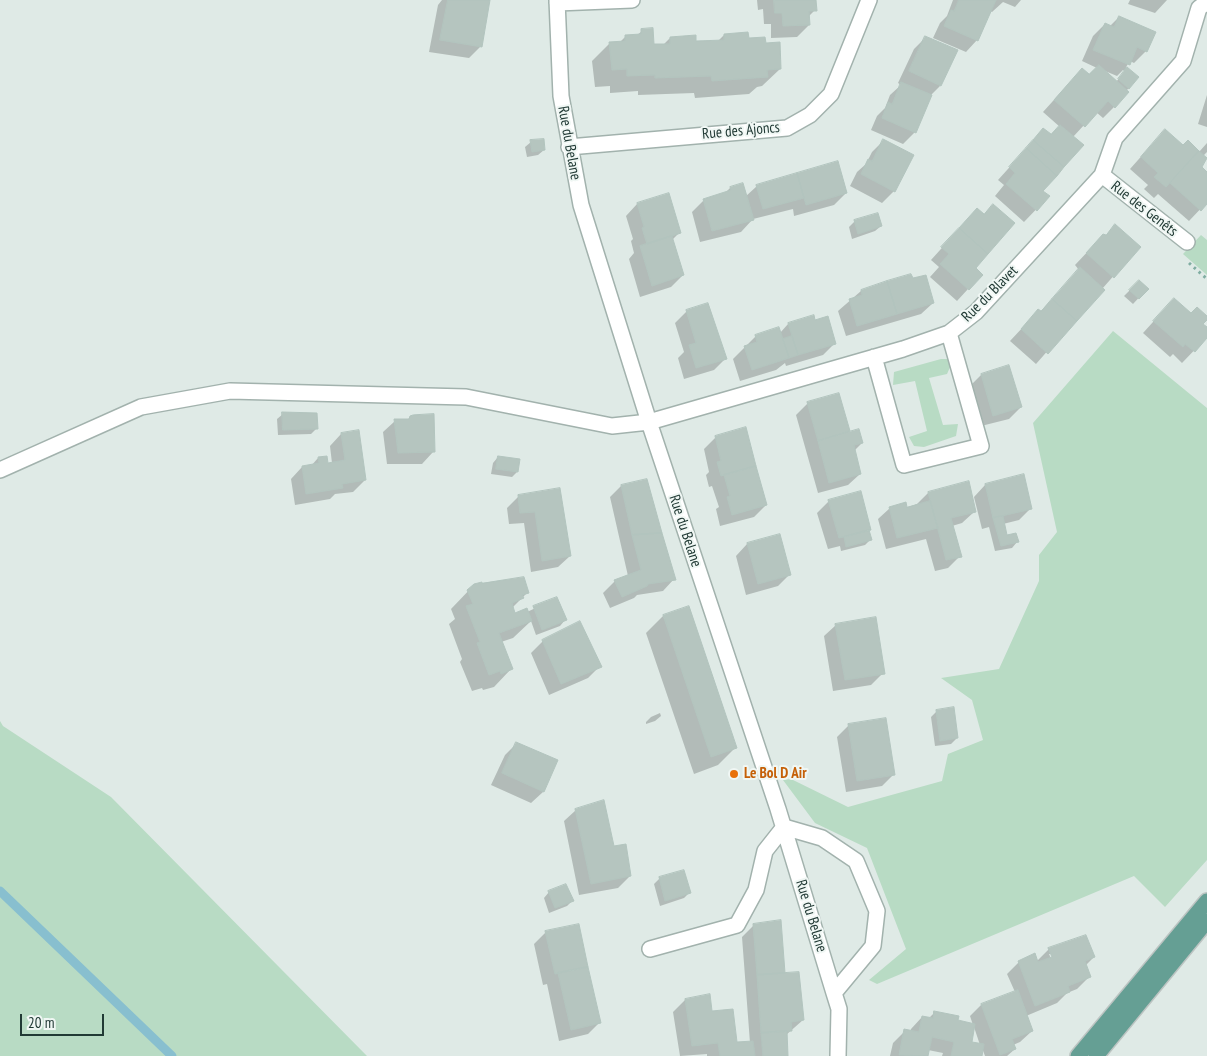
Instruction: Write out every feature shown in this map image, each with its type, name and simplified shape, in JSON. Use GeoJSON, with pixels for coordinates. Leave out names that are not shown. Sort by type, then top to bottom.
{"type":"FeatureCollection","features":[{"type":"Feature","properties":{"kind":"main road"},"geometry":{"type":"LineString","coordinates":[[1078,1056],[1207,901]]}},
{"type":"Feature","properties":{"kind":"main road"},"geometry":{"type":"LineString","coordinates":[[1096,1056],[1207,921]]}},
{"type":"Feature","properties":{"kind":"street"},"geometry":{"type":"LineString","coordinates":[[557,1],[632,0]]}},
{"type":"Feature","properties":{"kind":"street","name":"Rue des Ajoncs"},"geometry":{"type":"LineString","coordinates":[[569,146],[787,128],[810,114],[831,94],[869,0]]}},
{"type":"Feature","properties":{"kind":"street","name":"Rue du Belane"},"geometry":{"type":"LineString","coordinates":[[557,1],[561,96],[581,205],[649,422],[784,828],[834,992],[839,1009],[838,1056]]}},
{"type":"Feature","properties":{"kind":"street","name":"Rue du Blavet"},"geometry":{"type":"LineString","coordinates":[[0,470],[141,407],[230,392],[466,396],[612,426],[649,422],[874,358],[949,333],[976,312],[1102,175],[1115,138],[1183,61],[1199,8],[1207,2]]}},
{"type":"Feature","properties":{"kind":"street","name":"Rue des Genêts"},"geometry":{"type":"LineString","coordinates":[[1102,175],[1187,242]]}},
{"type":"Feature","properties":{"kind":"street"},"geometry":{"type":"LineString","coordinates":[[874,358],[904,465],[980,446],[949,333]]}},
{"type":"Feature","properties":{"kind":"street"},"geometry":{"type":"LineString","coordinates":[[650,949],[737,925],[756,890],[765,851],[784,828],[822,838],[856,860],[877,911],[873,946],[834,992]]}},
{"type":"Feature","properties":{"kind":"green space"},"geometry":{"type":"Polygon","coordinates":[[[1201,235],[1207,240],[1207,275],[1183,254],[1201,235]]]}},
{"type":"Feature","properties":{"kind":"green space"},"geometry":{"type":"Polygon","coordinates":[[[1113,331],[1207,408],[1207,860],[1165,907],[1134,876],[877,984],[869,980],[906,949],[867,848],[815,823],[783,780],[791,779],[848,807],[942,781],[948,754],[983,740],[972,700],[941,678],[999,669],[1039,581],[1039,555],[1057,532],[1033,423],[1113,331]]]}},
{"type":"Feature","properties":{"kind":"green space"},"geometry":{"type":"Polygon","coordinates":[[[941,359],[948,359],[951,365],[947,374],[929,378],[943,425],[958,424],[956,436],[924,447],[914,446],[909,437],[927,431],[915,381],[893,385],[894,372],[941,359]]]}},
{"type":"Feature","properties":{"kind":"green space"},"geometry":{"type":"Polygon","coordinates":[[[0,721],[3,726],[111,797],[367,1056],[0,1056],[0,721]]]}},
{"type":"Feature","properties":{"kind":"building"},"geometry":{"type":"Polygon","coordinates":[[[448,0],[490,0],[482,47],[440,40],[448,0]]]}},
{"type":"Feature","properties":{"kind":"building"},"geometry":{"type":"Polygon","coordinates":[[[774,0],[816,0],[817,11],[809,11],[810,25],[783,26],[782,13],[775,13],[774,0]]]}},
{"type":"Feature","properties":{"kind":"building"},"geometry":{"type":"Polygon","coordinates":[[[959,0],[996,0],[978,41],[944,26],[951,10],[954,11],[959,0]]]}},
{"type":"Feature","properties":{"kind":"building"},"geometry":{"type":"Polygon","coordinates":[[[1119,16],[1156,32],[1147,52],[1137,47],[1130,65],[1093,50],[1105,23],[1114,27],[1119,16]]]}},
{"type":"Feature","properties":{"kind":"building"},"geometry":{"type":"Polygon","coordinates":[[[653,28],[654,44],[670,44],[670,37],[696,35],[696,41],[724,40],[724,34],[748,32],[749,38],[765,37],[766,43],[780,42],[781,69],[767,70],[768,77],[712,81],[711,76],[655,78],[655,75],[627,76],[627,69],[612,70],[609,42],[625,41],[625,35],[641,34],[641,29],[653,28]]]}},
{"type":"Feature","properties":{"kind":"building"},"geometry":{"type":"Polygon","coordinates":[[[925,36],[958,50],[941,86],[909,71],[925,36]]]}},
{"type":"Feature","properties":{"kind":"building"},"geometry":{"type":"Polygon","coordinates":[[[1099,65],[1129,92],[1115,108],[1108,101],[1085,127],[1054,100],[1082,68],[1089,74],[1099,65]]]}},
{"type":"Feature","properties":{"kind":"building"},"geometry":{"type":"Polygon","coordinates":[[[1127,67],[1139,77],[1129,89],[1118,79],[1127,67]]]}},
{"type":"Feature","properties":{"kind":"building"},"geometry":{"type":"Polygon","coordinates":[[[901,82],[932,95],[916,133],[882,118],[888,102],[892,104],[901,82]]]}},
{"type":"Feature","properties":{"kind":"building"},"geometry":{"type":"Polygon","coordinates":[[[1060,125],[1084,145],[1064,167],[1033,140],[1043,128],[1051,134],[1060,125]]]}},
{"type":"Feature","properties":{"kind":"building"},"geometry":{"type":"Polygon","coordinates":[[[1165,129],[1183,145],[1188,140],[1199,151],[1166,187],[1154,177],[1158,173],[1141,157],[1165,129]]]}},
{"type":"Feature","properties":{"kind":"building"},"geometry":{"type":"Polygon","coordinates":[[[544,139],[545,150],[532,152],[530,140],[544,139]]]}},
{"type":"Feature","properties":{"kind":"building"},"geometry":{"type":"Polygon","coordinates":[[[883,139],[914,155],[895,192],[861,174],[868,159],[872,161],[883,139]]]}},
{"type":"Feature","properties":{"kind":"building"},"geometry":{"type":"Polygon","coordinates":[[[1033,140],[1064,167],[1057,176],[1026,148],[1033,140]]]}},
{"type":"Feature","properties":{"kind":"building"},"geometry":{"type":"Polygon","coordinates":[[[1026,148],[1057,176],[1043,191],[1050,196],[1037,211],[1006,184],[1015,173],[1009,167],[1026,148]]]}},
{"type":"Feature","properties":{"kind":"building"},"geometry":{"type":"Polygon","coordinates":[[[1199,151],[1207,158],[1202,167],[1207,172],[1207,204],[1201,211],[1170,183],[1199,151]]]}},
{"type":"Feature","properties":{"kind":"building"},"geometry":{"type":"Polygon","coordinates":[[[838,161],[847,193],[806,205],[797,173],[838,161]]]}},
{"type":"Feature","properties":{"kind":"building"},"geometry":{"type":"Polygon","coordinates":[[[797,173],[804,198],[763,209],[756,185],[797,173]]]}},
{"type":"Feature","properties":{"kind":"building"},"geometry":{"type":"Polygon","coordinates":[[[743,183],[754,220],[712,231],[703,199],[731,190],[730,187],[743,183]]]}},
{"type":"Feature","properties":{"kind":"building"},"geometry":{"type":"Polygon","coordinates":[[[669,193],[681,233],[647,244],[637,203],[669,193]]]}},
{"type":"Feature","properties":{"kind":"building"},"geometry":{"type":"Polygon","coordinates":[[[993,204],[1015,223],[988,254],[959,228],[977,208],[984,214],[993,204]]]}},
{"type":"Feature","properties":{"kind":"building"},"geometry":{"type":"Polygon","coordinates":[[[878,213],[882,226],[858,234],[854,220],[878,213]]]}},
{"type":"Feature","properties":{"kind":"building"},"geometry":{"type":"Polygon","coordinates":[[[1115,224],[1141,247],[1114,278],[1086,253],[1115,224]]]}},
{"type":"Feature","properties":{"kind":"building"},"geometry":{"type":"Polygon","coordinates":[[[959,228],[988,254],[976,268],[983,275],[969,290],[940,264],[949,254],[941,247],[959,228]]]}},
{"type":"Feature","properties":{"kind":"building"},"geometry":{"type":"Polygon","coordinates":[[[672,236],[684,275],[652,286],[640,246],[672,236]]]}},
{"type":"Feature","properties":{"kind":"building"},"geometry":{"type":"Polygon","coordinates":[[[1080,267],[1105,290],[1077,321],[1052,299],[1080,267]]]}},
{"type":"Feature","properties":{"kind":"building"},"geometry":{"type":"Polygon","coordinates":[[[911,274],[913,278],[926,275],[934,303],[897,314],[887,281],[911,274]]]}},
{"type":"Feature","properties":{"kind":"building"},"geometry":{"type":"Polygon","coordinates":[[[1139,280],[1149,289],[1139,299],[1129,290],[1139,280]]]}},
{"type":"Feature","properties":{"kind":"building"},"geometry":{"type":"Polygon","coordinates":[[[887,281],[897,314],[857,326],[849,299],[862,295],[861,290],[887,281]]]}},
{"type":"Feature","properties":{"kind":"building"},"geometry":{"type":"Polygon","coordinates":[[[1174,298],[1191,313],[1197,307],[1207,316],[1207,320],[1203,324],[1207,327],[1207,338],[1195,352],[1185,344],[1183,347],[1153,321],[1174,298]]]}},
{"type":"Feature","properties":{"kind":"building"},"geometry":{"type":"Polygon","coordinates":[[[1052,299],[1077,321],[1048,354],[1021,329],[1038,309],[1041,311],[1052,299]]]}},
{"type":"Feature","properties":{"kind":"building"},"geometry":{"type":"Polygon","coordinates":[[[708,303],[727,359],[696,368],[689,345],[696,343],[686,310],[708,303]]]}},
{"type":"Feature","properties":{"kind":"building"},"geometry":{"type":"Polygon","coordinates":[[[814,315],[815,320],[828,316],[836,344],[798,355],[788,323],[814,315]]]}},
{"type":"Feature","properties":{"kind":"building"},"geometry":{"type":"Polygon","coordinates":[[[779,327],[789,358],[752,370],[744,346],[757,342],[755,335],[779,327]]]}},
{"type":"Feature","properties":{"kind":"building"},"geometry":{"type":"Polygon","coordinates":[[[792,336],[798,355],[789,358],[783,339],[792,336]]]}},
{"type":"Feature","properties":{"kind":"building"},"geometry":{"type":"Polygon","coordinates":[[[1009,365],[1022,407],[993,416],[981,374],[1009,365]]]}},
{"type":"Feature","properties":{"kind":"building"},"geometry":{"type":"Polygon","coordinates":[[[839,393],[850,431],[818,441],[807,402],[839,393]]]}},
{"type":"Feature","properties":{"kind":"building"},"geometry":{"type":"Polygon","coordinates":[[[282,412],[317,413],[318,429],[283,430],[282,412]]]}},
{"type":"Feature","properties":{"kind":"building"},"geometry":{"type":"Polygon","coordinates":[[[434,414],[435,452],[398,453],[394,419],[409,419],[413,415],[434,414]]]}},
{"type":"Feature","properties":{"kind":"building"},"geometry":{"type":"Polygon","coordinates":[[[746,427],[756,466],[721,476],[717,462],[721,461],[715,436],[746,427]]]}},
{"type":"Feature","properties":{"kind":"building"},"geometry":{"type":"Polygon","coordinates":[[[859,429],[863,443],[854,445],[861,474],[829,483],[818,441],[859,429]]]}},
{"type":"Feature","properties":{"kind":"building"},"geometry":{"type":"Polygon","coordinates":[[[359,430],[366,480],[342,484],[343,488],[306,494],[302,466],[319,463],[318,457],[327,456],[328,463],[345,460],[341,433],[359,430]]]}},
{"type":"Feature","properties":{"kind":"building"},"geometry":{"type":"Polygon","coordinates":[[[498,456],[520,459],[518,472],[496,469],[498,456]]]}},
{"type":"Feature","properties":{"kind":"building"},"geometry":{"type":"Polygon","coordinates":[[[756,466],[767,505],[732,515],[727,497],[730,496],[724,475],[756,466]]]}},
{"type":"Feature","properties":{"kind":"building"},"geometry":{"type":"Polygon","coordinates":[[[1024,474],[1032,509],[993,518],[985,484],[1024,474]]]}},
{"type":"Feature","properties":{"kind":"building"},"geometry":{"type":"Polygon","coordinates":[[[647,479],[662,533],[632,535],[621,485],[647,479]]]}},
{"type":"Feature","properties":{"kind":"building"},"geometry":{"type":"Polygon","coordinates":[[[969,481],[976,512],[951,518],[962,557],[946,560],[928,492],[969,481]]]}},
{"type":"Feature","properties":{"kind":"building"},"geometry":{"type":"Polygon","coordinates":[[[560,488],[571,556],[542,561],[535,512],[520,513],[518,495],[560,488]]]}},
{"type":"Feature","properties":{"kind":"building"},"geometry":{"type":"Polygon","coordinates":[[[861,491],[871,530],[839,538],[828,500],[861,491]]]}},
{"type":"Feature","properties":{"kind":"building"},"geometry":{"type":"Polygon","coordinates":[[[930,501],[938,528],[897,538],[889,507],[906,502],[907,507],[930,501]]]}},
{"type":"Feature","properties":{"kind":"building"},"geometry":{"type":"Polygon","coordinates":[[[1003,516],[1007,535],[1016,533],[1019,542],[1001,546],[993,518],[1003,516]]]}},
{"type":"Feature","properties":{"kind":"building"},"geometry":{"type":"Polygon","coordinates":[[[869,530],[872,540],[846,547],[844,537],[869,530]]]}},
{"type":"Feature","properties":{"kind":"building"},"geometry":{"type":"Polygon","coordinates":[[[662,533],[676,580],[648,584],[622,597],[614,580],[641,570],[632,535],[662,533]]]}},
{"type":"Feature","properties":{"kind":"building"},"geometry":{"type":"Polygon","coordinates":[[[780,534],[791,575],[758,584],[747,543],[780,534]]]}},
{"type":"Feature","properties":{"kind":"building"},"geometry":{"type":"Polygon","coordinates":[[[524,577],[529,593],[522,595],[524,598],[512,603],[515,613],[527,608],[532,621],[499,633],[513,669],[501,674],[500,671],[489,675],[477,643],[480,642],[466,606],[473,604],[467,590],[474,584],[482,582],[524,577]]]}},
{"type":"Feature","properties":{"kind":"building"},"geometry":{"type":"Polygon","coordinates":[[[557,597],[567,620],[542,630],[533,606],[557,597]]]}},
{"type":"Feature","properties":{"kind":"building"},"geometry":{"type":"Polygon","coordinates":[[[689,606],[737,748],[711,757],[663,615],[689,606]]]}},
{"type":"Feature","properties":{"kind":"building"},"geometry":{"type":"Polygon","coordinates":[[[876,617],[885,674],[845,680],[835,624],[876,617]]]}},
{"type":"Feature","properties":{"kind":"building"},"geometry":{"type":"Polygon","coordinates":[[[580,621],[602,667],[561,684],[542,640],[580,621]]]}},
{"type":"Feature","properties":{"kind":"building"},"geometry":{"type":"Polygon","coordinates":[[[954,707],[958,738],[940,741],[936,710],[954,707]]]}},
{"type":"Feature","properties":{"kind":"building"},"geometry":{"type":"Polygon","coordinates":[[[886,718],[895,775],[857,781],[848,724],[886,718]]]}},
{"type":"Feature","properties":{"kind":"building"},"geometry":{"type":"Polygon","coordinates":[[[516,742],[558,760],[544,792],[502,773],[516,742]]]}},
{"type":"Feature","properties":{"kind":"building"},"geometry":{"type":"Polygon","coordinates":[[[604,800],[614,846],[626,844],[631,876],[591,884],[575,809],[604,800]]]}},
{"type":"Feature","properties":{"kind":"building"},"geometry":{"type":"Polygon","coordinates":[[[684,870],[691,893],[665,901],[659,877],[684,870]]]}},
{"type":"Feature","properties":{"kind":"building"},"geometry":{"type":"Polygon","coordinates":[[[566,884],[574,901],[555,908],[548,891],[566,884]]]}},
{"type":"Feature","properties":{"kind":"building"},"geometry":{"type":"Polygon","coordinates":[[[781,920],[785,973],[757,975],[753,924],[781,920]]]}},
{"type":"Feature","properties":{"kind":"building"},"geometry":{"type":"Polygon","coordinates":[[[579,924],[588,967],[555,974],[545,931],[579,924]]]}},
{"type":"Feature","properties":{"kind":"building"},"geometry":{"type":"Polygon","coordinates":[[[1086,935],[1095,957],[1085,961],[1091,977],[1068,986],[1070,992],[1035,1006],[1018,961],[1035,953],[1038,962],[1052,957],[1048,948],[1086,935]]]}},
{"type":"Feature","properties":{"kind":"building"},"geometry":{"type":"Polygon","coordinates":[[[588,967],[601,1023],[571,1030],[558,973],[588,967]]]}},
{"type":"Feature","properties":{"kind":"building"},"geometry":{"type":"Polygon","coordinates":[[[799,972],[804,1020],[791,1022],[792,1031],[761,1033],[757,975],[799,972]]]}},
{"type":"Feature","properties":{"kind":"building"},"geometry":{"type":"Polygon","coordinates":[[[1018,990],[1033,1031],[1012,1039],[1016,1049],[1000,1055],[981,1004],[1018,990]]]}},
{"type":"Feature","properties":{"kind":"building"},"geometry":{"type":"Polygon","coordinates":[[[710,994],[712,1011],[733,1009],[737,1042],[753,1041],[755,1056],[720,1056],[718,1043],[692,1046],[685,999],[710,994]]]}},
{"type":"Feature","properties":{"kind":"building"},"geometry":{"type":"Polygon","coordinates":[[[934,1011],[959,1016],[958,1020],[975,1024],[972,1042],[984,1044],[982,1056],[951,1056],[954,1042],[932,1037],[928,1056],[899,1055],[904,1029],[919,1032],[922,1016],[933,1018],[934,1011]]]}},
{"type":"Feature","properties":{"kind":"building"},"geometry":{"type":"Polygon","coordinates":[[[787,1031],[788,1056],[763,1056],[761,1033],[787,1031]]]}},
{"type":"Feature","properties":{"kind":"waterway"},"geometry":{"type":"LineString","coordinates":[[0,891],[172,1056]]}},
{"type":"Feature","properties":{"kind":"place","name":"Le Bol D Air"},"geometry":{"type":"Point","coordinates":[734,774]}}]}
